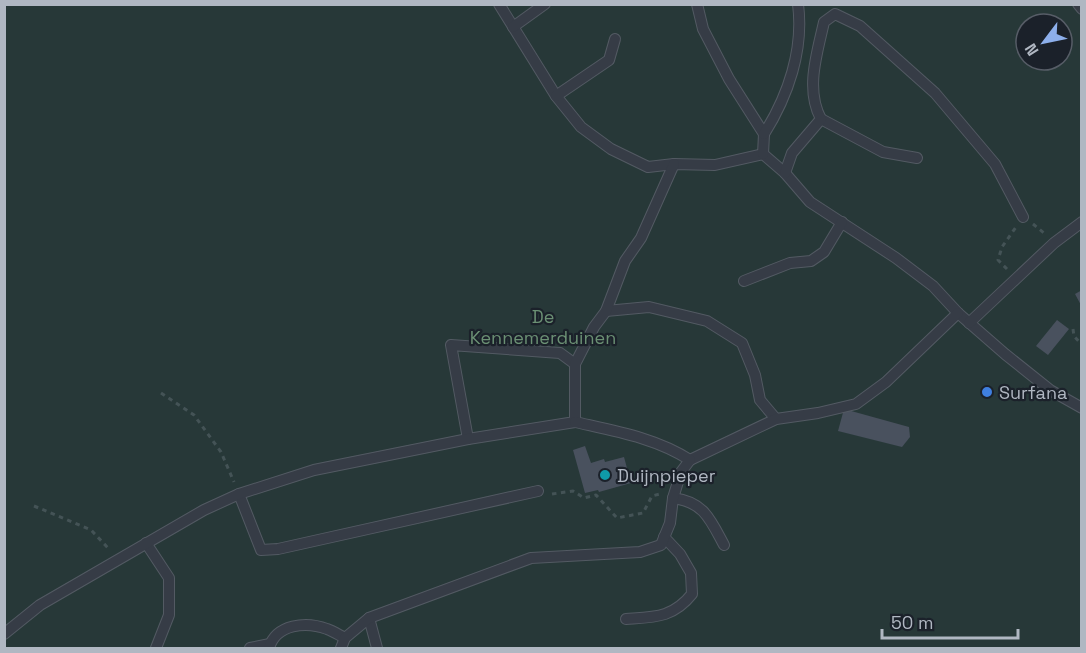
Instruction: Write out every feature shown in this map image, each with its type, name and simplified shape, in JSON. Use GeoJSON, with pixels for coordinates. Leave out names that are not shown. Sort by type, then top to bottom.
{"type":"FeatureCollection","features":[{"type":"Feature","properties":{"kind":"lane"},"geometry":{"type":"LineString","coordinates":[[499,4],[556,96],[581,127],[611,149],[648,167],[674,164],[715,165],[763,154]]}},
{"type":"Feature","properties":{"kind":"lane"},"geometry":{"type":"LineString","coordinates":[[513,27],[545,4]]}},
{"type":"Feature","properties":{"kind":"lane"},"geometry":{"type":"LineString","coordinates":[[697,4],[704,29],[724,69],[765,134]]}},
{"type":"Feature","properties":{"kind":"lane"},"geometry":{"type":"LineString","coordinates":[[763,154],[765,134],[779,110],[793,72],[801,21],[798,4]]}},
{"type":"Feature","properties":{"kind":"lane"},"geometry":{"type":"LineString","coordinates":[[1078,4],[1082,9]]}},
{"type":"Feature","properties":{"kind":"lane"},"geometry":{"type":"LineString","coordinates":[[917,158],[883,152],[821,119],[817,112],[812,86],[824,22],[836,14],[860,26],[934,93],[995,164],[1023,217]]}},
{"type":"Feature","properties":{"kind":"lane"},"geometry":{"type":"LineString","coordinates":[[556,96],[609,60],[615,39]]}},
{"type":"Feature","properties":{"kind":"lane"},"geometry":{"type":"LineString","coordinates":[[785,173],[792,153],[821,119]]}},
{"type":"Feature","properties":{"kind":"lane"},"geometry":{"type":"LineString","coordinates":[[763,154],[785,173],[810,202],[843,222],[933,286],[969,323],[1050,390],[1082,408]]}},
{"type":"Feature","properties":{"kind":"lane"},"geometry":{"type":"LineString","coordinates":[[575,422],[575,364],[594,327],[606,311],[626,261],[641,238],[674,164]]}},
{"type":"Feature","properties":{"kind":"lane"},"geometry":{"type":"LineString","coordinates":[[744,281],[790,263],[811,261],[824,252],[843,222]]}},
{"type":"Feature","properties":{"kind":"lane"},"geometry":{"type":"LineString","coordinates":[[969,323],[1054,243],[1082,222]]}},
{"type":"Feature","properties":{"kind":"lane"},"geometry":{"type":"LineString","coordinates":[[606,311],[649,307],[707,321],[742,344],[755,375],[760,400],[776,419]]}},
{"type":"Feature","properties":{"kind":"lane"},"geometry":{"type":"LineString","coordinates":[[250,648],[269,646],[282,630],[303,624],[326,628],[343,643],[369,618],[531,558],[640,552],[661,545],[670,523],[674,494],[681,472],[690,460],[776,419],[818,413],[856,404],[886,382],[958,313]]}},
{"type":"Feature","properties":{"kind":"lane"},"geometry":{"type":"LineString","coordinates":[[468,439],[451,345],[560,353],[575,364]]}},
{"type":"Feature","properties":{"kind":"lane"},"geometry":{"type":"LineString","coordinates":[[4,634],[40,605],[204,510],[239,494],[314,470],[468,439],[575,422],[635,435],[674,449],[690,460]]}},
{"type":"Feature","properties":{"kind":"lane"},"geometry":{"type":"LineString","coordinates":[[239,494],[261,550],[278,549],[538,491]]}},
{"type":"Feature","properties":{"kind":"lane"},"geometry":{"type":"LineString","coordinates":[[674,494],[700,507],[711,520],[724,545]]}},
{"type":"Feature","properties":{"kind":"lane"},"geometry":{"type":"LineString","coordinates":[[626,619],[665,615],[683,606],[692,594],[691,573],[680,554],[664,537]]}},
{"type":"Feature","properties":{"kind":"lane"},"geometry":{"type":"LineString","coordinates":[[147,543],[169,578],[169,615],[156,648]]}},
{"type":"Feature","properties":{"kind":"lane"},"geometry":{"type":"LineString","coordinates":[[369,618],[377,648]]}},
{"type":"Feature","properties":{"kind":"path"},"geometry":{"type":"LineString","coordinates":[[1016,279],[998,260],[1002,247],[1023,217],[1054,243]]}},
{"type":"Feature","properties":{"kind":"path"},"geometry":{"type":"LineString","coordinates":[[1073,329],[1074,336],[1082,345]]}},
{"type":"Feature","properties":{"kind":"path"},"geometry":{"type":"LineString","coordinates":[[161,393],[194,415],[221,452],[239,494]]}},
{"type":"Feature","properties":{"kind":"path"},"geometry":{"type":"LineString","coordinates":[[538,491],[554,494],[573,491],[584,498],[596,495],[617,518],[643,513],[652,496],[674,494]]}},
{"type":"Feature","properties":{"kind":"path"},"geometry":{"type":"LineString","coordinates":[[34,506],[92,530],[119,560]]}},
{"type":"Feature","properties":{"kind":"green space","name":"De Kennemerduinen"},"geometry":{"type":"Polygon","coordinates":[[[4,5],[1081,5],[1081,648],[5,648],[4,5]]]}},
{"type":"Feature","properties":{"kind":"building"},"geometry":{"type":"Polygon","coordinates":[[[1082,290],[1082,307],[1075,294],[1082,290]]]}},
{"type":"Feature","properties":{"kind":"building"},"geometry":{"type":"Polygon","coordinates":[[[1057,320],[1069,329],[1048,355],[1036,346],[1057,320]]]}},
{"type":"Feature","properties":{"kind":"building"},"geometry":{"type":"Polygon","coordinates":[[[844,409],[909,427],[910,437],[902,447],[838,431],[844,409]]]}},
{"type":"Feature","properties":{"kind":"building","name":"Duijnpieper"},"geometry":{"type":"Polygon","coordinates":[[[585,446],[591,463],[624,457],[631,483],[599,492],[598,490],[585,493],[573,450],[585,446]]]}},
{"type":"Feature","properties":{"kind":"place","name":"Surfana"},"geometry":{"type":"Point","coordinates":[987,392]}},
{"type":"Feature","properties":{"kind":"place","name":"Duijnpieper"},"geometry":{"type":"Point","coordinates":[605,475]}}]}
